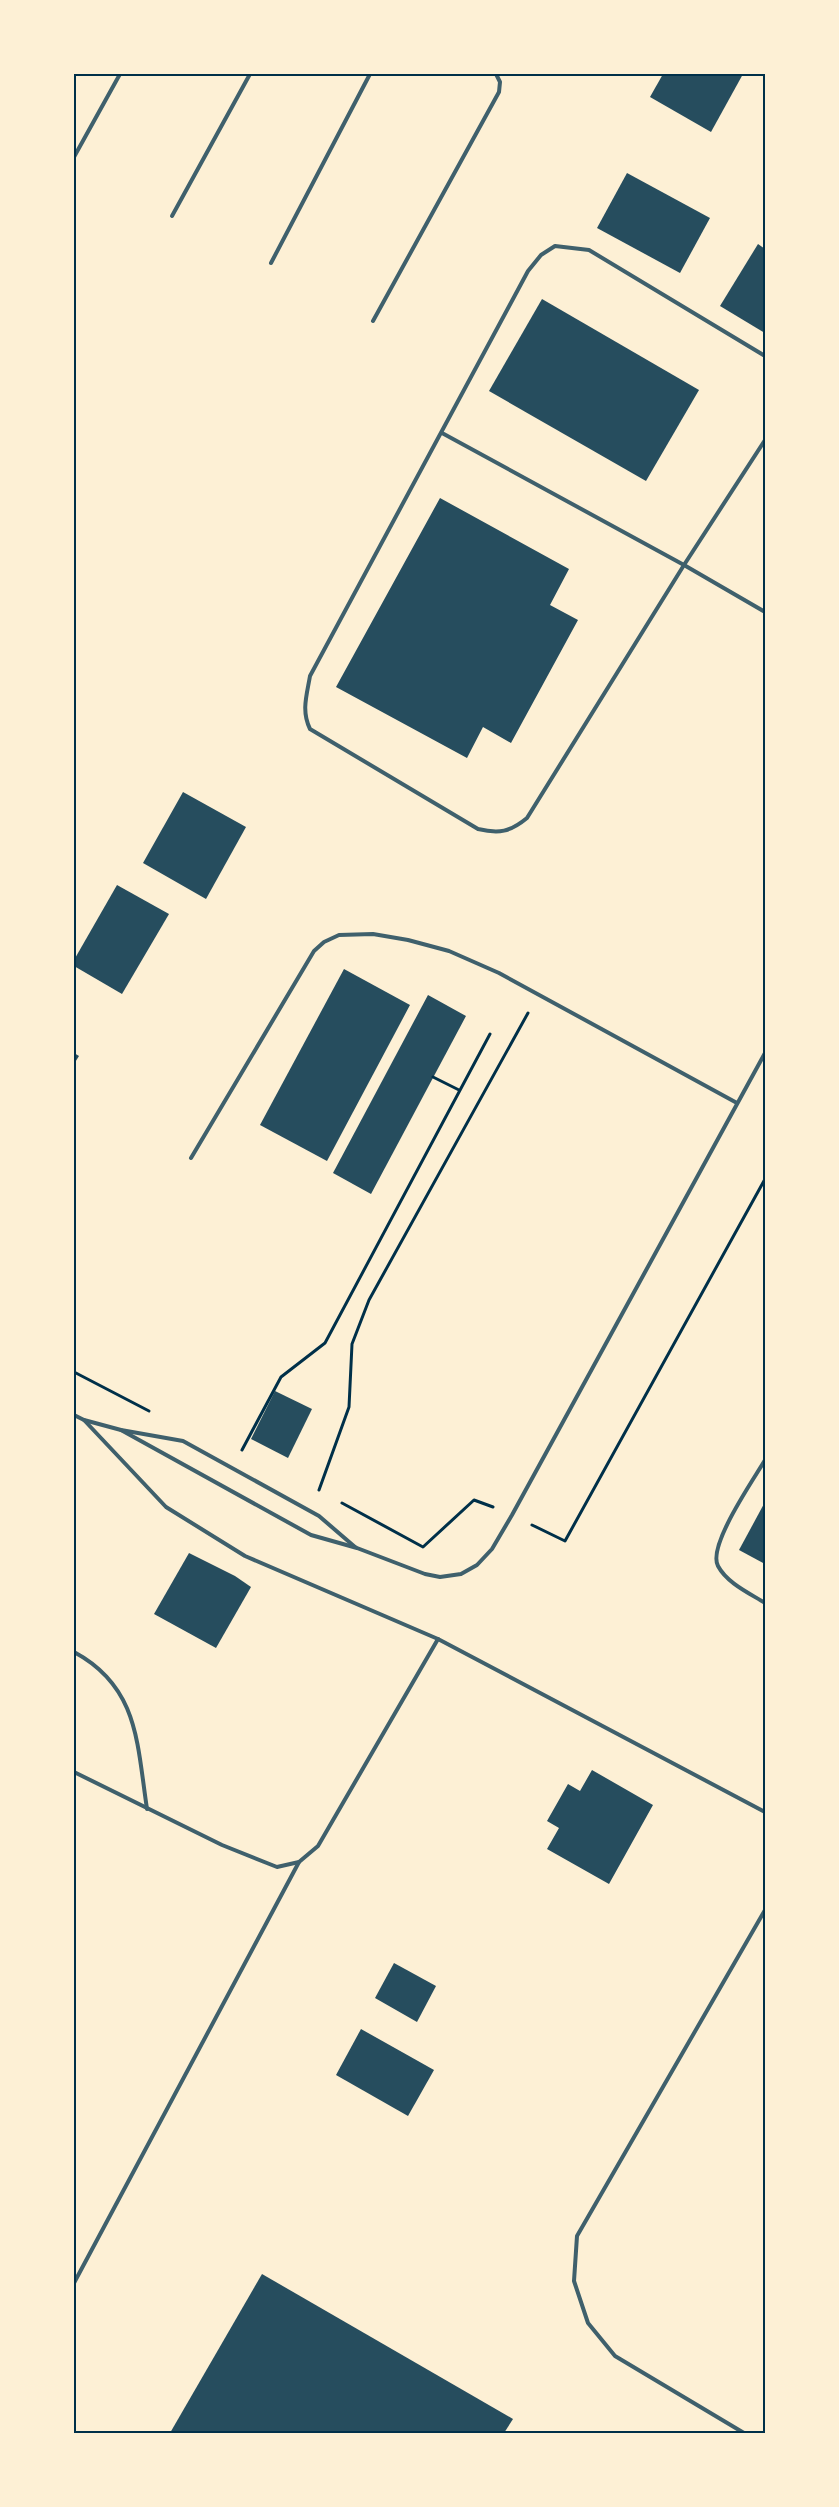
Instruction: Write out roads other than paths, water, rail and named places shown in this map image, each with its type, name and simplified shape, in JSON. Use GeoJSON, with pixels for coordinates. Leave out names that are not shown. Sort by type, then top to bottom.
{"type":"FeatureCollection","features":[{"type":"Feature","properties":{"kind":"lane"},"geometry":{"type":"LineString","coordinates":[[74,157],[120,74]]}},
{"type":"Feature","properties":{"kind":"lane"},"geometry":{"type":"LineString","coordinates":[[172,216],[250,74]]}},
{"type":"Feature","properties":{"kind":"lane"},"geometry":{"type":"LineString","coordinates":[[270,263],[370,74]]}},
{"type":"Feature","properties":{"kind":"lane"},"geometry":{"type":"LineString","coordinates":[[372,321],[499,92],[500,82],[496,74]]}},
{"type":"Feature","properties":{"kind":"lane"},"geometry":{"type":"LineString","coordinates":[[765,356],[589,250],[555,246],[541,255],[528,271],[310,676],[305,701],[305,718],[310,729],[478,829],[494,833],[506,832],[527,818],[684,565],[765,440]]}},
{"type":"Feature","properties":{"kind":"lane"},"geometry":{"type":"LineString","coordinates":[[442,433],[684,565],[765,612]]}},
{"type":"Feature","properties":{"kind":"lane"},"geometry":{"type":"LineString","coordinates":[[191,1158],[314,951],[324,942],[339,935],[373,934],[408,940],[449,951],[499,973],[737,1102]]}},
{"type":"Feature","properties":{"kind":"lane"},"geometry":{"type":"LineString","coordinates":[[121,1430],[311,1534],[357,1548],[425,1574],[440,1577],[461,1574],[477,1565],[492,1549],[512,1515],[765,1053]]}},
{"type":"Feature","properties":{"kind":"lane"},"geometry":{"type":"LineString","coordinates":[[74,1415],[84,1420],[121,1430],[183,1441],[319,1516],[357,1548]]}},
{"type":"Feature","properties":{"kind":"lane"},"geometry":{"type":"LineString","coordinates":[[84,1420],[166,1507],[245,1556],[438,1639],[765,1812]]}},
{"type":"Feature","properties":{"kind":"lane"},"geometry":{"type":"LineString","coordinates":[[765,1460],[724,1532],[717,1551],[716,1564],[725,1577],[765,1603]]}},
{"type":"Feature","properties":{"kind":"lane"},"geometry":{"type":"LineString","coordinates":[[74,2283],[299,1862],[318,1846],[438,1639]]}},
{"type":"Feature","properties":{"kind":"lane"},"geometry":{"type":"LineString","coordinates":[[74,1652],[107,1675],[125,1699],[133,1726],[147,1809]]}},
{"type":"Feature","properties":{"kind":"lane"},"geometry":{"type":"LineString","coordinates":[[74,1772],[250,1858],[277,1867],[299,1862]]}},
{"type":"Feature","properties":{"kind":"lane"},"geometry":{"type":"LineString","coordinates":[[744,2433],[616,2356],[588,2323],[574,2281],[577,2236],[765,1910]]}}]}
